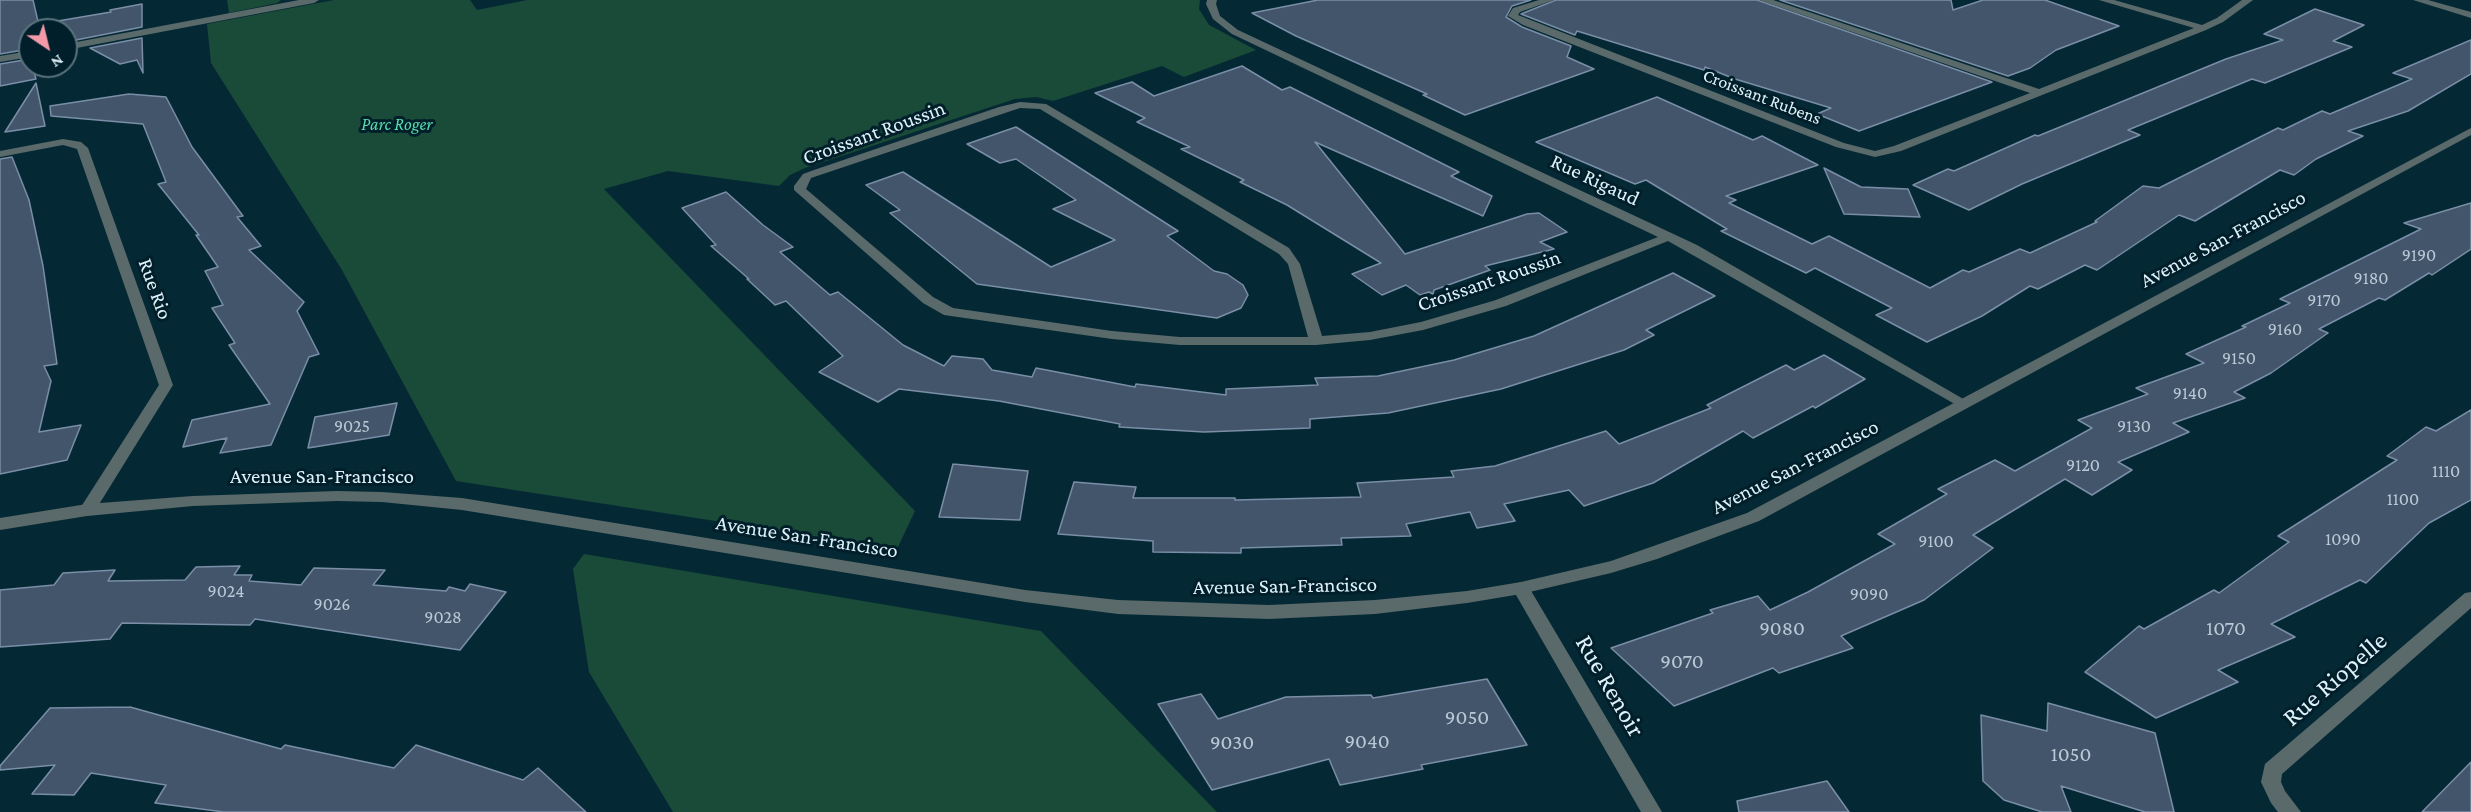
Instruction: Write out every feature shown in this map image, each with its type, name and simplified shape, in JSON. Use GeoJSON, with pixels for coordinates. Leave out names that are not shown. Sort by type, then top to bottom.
{"type":"FeatureCollection","features":[{"type":"Feature","properties":{"kind":"street"},"geometry":{"type":"LineString","coordinates":[[78,45],[314,0]]}},
{"type":"Feature","properties":{"kind":"street","name":"Rue Rigaud"},"geometry":{"type":"LineString","coordinates":[[1212,0],[1213,11],[1220,21],[1245,37],[1668,237],[1965,404]]}},
{"type":"Feature","properties":{"kind":"street","name":"Croissant Rubens"},"geometry":{"type":"LineString","coordinates":[[1549,0],[1516,10],[1513,16],[1547,32],[1840,146],[1868,154],[1881,154],[1897,149],[2204,28],[2220,20],[2247,0]]}},
{"type":"Feature","properties":{"kind":"street"},"geometry":{"type":"LineString","coordinates":[[1764,0],[2041,93]]}},
{"type":"Feature","properties":{"kind":"street"},"geometry":{"type":"LineString","coordinates":[[2104,0],[2204,28]]}},
{"type":"Feature","properties":{"kind":"street"},"geometry":{"type":"LineString","coordinates":[[2418,0],[2471,15]]}},
{"type":"Feature","properties":{"kind":"street"},"geometry":{"type":"LineString","coordinates":[[0,59],[18,56]]}},
{"type":"Feature","properties":{"kind":"street","name":"Croissant Roussin"},"geometry":{"type":"LineString","coordinates":[[1316,341],[1294,264],[1284,251],[1042,106],[1020,105],[1004,110],[807,176],[800,186],[804,194],[928,300],[949,312],[1112,335],[1180,341],[1256,344],[1316,341],[1393,332],[1456,318],[1501,303],[1668,237]]}},
{"type":"Feature","properties":{"kind":"street","name":"Avenue San-Francisco"},"geometry":{"type":"LineString","coordinates":[[0,524],[87,510],[246,498],[337,496],[422,500],[564,520],[1025,596],[1174,611],[1269,612],[1375,607],[1467,597],[1521,588],[1652,555],[1724,529],[1779,505],[2471,131]]}},
{"type":"Feature","properties":{"kind":"street","name":"Rue Rio"},"geometry":{"type":"LineString","coordinates":[[0,154],[63,142],[77,144],[82,148],[166,385],[87,510]]}},
{"type":"Feature","properties":{"kind":"street","name":"Rue Renoir"},"geometry":{"type":"LineString","coordinates":[[1521,588],[1652,812]]}},
{"type":"Feature","properties":{"kind":"street","name":"Rue Riopelle"},"geometry":{"type":"LineString","coordinates":[[2291,812],[2274,789],[2271,782],[2272,770],[2471,598]]}},
{"type":"Feature","properties":{"kind":"green space"},"geometry":{"type":"Polygon","coordinates":[[[227,0],[281,0],[277,3],[229,13],[227,0]]]}},
{"type":"Feature","properties":{"kind":"green space","name":"Parc Roger"},"geometry":{"type":"Polygon","coordinates":[[[334,0],[470,0],[477,10],[527,0],[1200,0],[1199,9],[1209,25],[1256,50],[1184,77],[1162,66],[1053,101],[1036,97],[1015,99],[805,168],[790,175],[779,186],[668,171],[604,189],[915,511],[897,549],[456,481],[342,270],[211,63],[207,24],[334,0]]]}},
{"type":"Feature","properties":{"kind":"green space"},"geometry":{"type":"Polygon","coordinates":[[[584,554],[1041,631],[1217,812],[673,812],[589,672],[573,569],[584,554]]]}},
{"type":"Feature","properties":{"kind":"building"},"geometry":{"type":"Polygon","coordinates":[[[0,0],[33,0],[37,18],[18,18],[18,51],[0,54],[0,0]]]}},
{"type":"Feature","properties":{"kind":"building"},"geometry":{"type":"Polygon","coordinates":[[[1318,0],[1531,0],[1512,6],[1506,17],[1522,27],[1571,46],[1567,57],[1594,69],[1465,115],[1423,95],[1427,94],[1296,36],[1252,13],[1318,0]]]}},
{"type":"Feature","properties":{"kind":"building"},"geometry":{"type":"Polygon","coordinates":[[[1556,0],[1757,0],[1992,82],[1859,131],[1817,114],[1831,108],[1735,79],[1705,67],[1704,70],[1577,31],[1575,35],[1521,14],[1556,0]]]}},
{"type":"Feature","properties":{"kind":"building"},"geometry":{"type":"Polygon","coordinates":[[[1780,0],[1951,0],[1953,10],[1983,0],[2045,0],[2119,26],[2056,50],[2030,68],[2008,76],[1780,0]]]}},
{"type":"Feature","properties":{"kind":"building"},"geometry":{"type":"Polygon","coordinates":[[[142,4],[142,27],[78,40],[78,18],[76,18],[111,12],[110,10],[142,4]]]}},
{"type":"Feature","properties":{"kind":"building"},"geometry":{"type":"Polygon","coordinates":[[[2315,9],[2364,25],[2333,41],[2352,47],[2265,83],[2252,79],[2128,130],[2140,135],[2022,184],[1969,210],[1913,185],[1948,169],[1954,171],[2035,135],[2038,136],[2226,59],[2283,40],[2264,34],[2315,9]]]}},
{"type":"Feature","properties":{"kind":"building"},"geometry":{"type":"Polygon","coordinates":[[[142,38],[143,73],[137,60],[120,64],[90,48],[142,38]]]}},
{"type":"Feature","properties":{"kind":"building"},"geometry":{"type":"Polygon","coordinates":[[[2471,40],[2471,74],[2408,111],[2348,131],[2363,136],[2316,159],[2294,175],[2280,170],[2195,221],[2179,215],[2097,270],[2085,265],[2038,289],[2030,286],[1982,316],[1927,342],[1876,315],[1892,308],[1815,268],[1806,273],[1721,231],[1727,229],[1646,180],[1635,184],[1536,142],[1657,97],[1753,140],[1762,136],[1818,165],[1726,196],[1736,200],[1729,203],[1812,244],[1829,236],[1930,288],[1963,270],[1969,272],[2020,249],[2030,253],[2097,222],[2095,221],[2143,186],[2159,188],[2278,128],[2283,130],[2322,111],[2330,114],[2412,79],[2393,73],[2471,40]]]}},
{"type":"Feature","properties":{"kind":"building"},"geometry":{"type":"Polygon","coordinates":[[[18,61],[18,78],[36,79],[0,86],[0,64],[18,61]]]}},
{"type":"Feature","properties":{"kind":"building"},"geometry":{"type":"Polygon","coordinates":[[[1242,66],[1282,90],[1290,87],[1459,172],[1451,176],[1492,196],[1483,216],[1315,142],[1405,254],[1527,214],[1539,213],[1567,232],[1540,242],[1554,249],[1485,266],[1490,270],[1434,290],[1433,294],[1429,292],[1420,295],[1406,285],[1382,295],[1352,274],[1381,263],[1287,205],[1240,182],[1244,180],[1181,149],[1190,147],[1137,122],[1145,118],[1095,93],[1132,82],[1154,96],[1242,66]]]}},
{"type":"Feature","properties":{"kind":"building"},"geometry":{"type":"Polygon","coordinates":[[[36,83],[45,126],[5,132],[36,83]]]}},
{"type":"Feature","properties":{"kind":"building"},"geometry":{"type":"Polygon","coordinates":[[[129,94],[166,97],[192,147],[243,216],[237,217],[261,246],[249,250],[304,302],[297,311],[319,354],[309,357],[271,445],[220,453],[227,438],[183,447],[192,420],[270,404],[229,345],[235,343],[212,308],[223,305],[205,271],[218,267],[196,235],[199,235],[158,184],[166,182],[143,124],[51,116],[50,106],[129,94]]]}},
{"type":"Feature","properties":{"kind":"building"},"geometry":{"type":"Polygon","coordinates":[[[1016,127],[1178,231],[1167,236],[1214,271],[1227,274],[1243,285],[1248,295],[1241,308],[1217,318],[977,284],[890,213],[900,210],[866,185],[903,172],[1051,267],[1115,240],[1053,209],[1076,200],[1016,159],[1000,163],[967,144],[1016,127]]]}},
{"type":"Feature","properties":{"kind":"building"},"geometry":{"type":"Polygon","coordinates":[[[12,157],[29,200],[43,266],[57,364],[44,366],[51,381],[39,432],[81,425],[67,460],[0,474],[0,159],[12,157]]]}},
{"type":"Feature","properties":{"kind":"building"},"geometry":{"type":"Polygon","coordinates":[[[1824,168],[1861,187],[1908,189],[1920,217],[1844,214],[1824,168]]]}},
{"type":"Feature","properties":{"kind":"building"},"geometry":{"type":"Polygon","coordinates":[[[726,192],[763,225],[793,247],[780,252],[830,295],[838,292],[903,345],[944,366],[952,356],[983,359],[992,370],[1032,377],[1036,368],[1135,387],[1136,384],[1226,395],[1226,389],[1318,385],[1315,378],[1378,376],[1454,360],[1534,336],[1673,273],[1715,296],[1646,330],[1654,335],[1624,350],[1501,389],[1388,413],[1310,419],[1310,428],[1204,432],[1119,427],[1120,424],[999,401],[899,389],[878,402],[819,372],[843,356],[786,301],[775,305],[711,246],[716,245],[682,208],[726,192]]]}},
{"type":"Feature","properties":{"kind":"building"},"geometry":{"type":"Polygon","coordinates":[[[2471,203],[2471,249],[2432,275],[2429,273],[2385,300],[2379,298],[2319,329],[2328,333],[2271,373],[2234,392],[2245,398],[2173,423],[2189,432],[2118,462],[2132,470],[2092,495],[2065,479],[1973,535],[1993,548],[1924,600],[1841,636],[1853,648],[1779,673],[1773,668],[1674,706],[1611,648],[1713,613],[1710,610],[1758,596],[1770,610],[1808,592],[1895,544],[1878,534],[1947,494],[1938,489],[1995,460],[2015,471],[2092,428],[2078,420],[2148,394],[2136,388],[2204,363],[2186,354],[2246,327],[2242,326],[2290,303],[2280,299],[2421,229],[2404,223],[2471,203]]]}},
{"type":"Feature","properties":{"kind":"building"},"geometry":{"type":"Polygon","coordinates":[[[1824,355],[1865,379],[1815,408],[1813,406],[1753,438],[1743,431],[1653,483],[1584,506],[1569,490],[1504,504],[1515,521],[1477,528],[1470,512],[1406,524],[1411,536],[1341,538],[1342,545],[1241,548],[1241,553],[1153,552],[1153,541],[1058,534],[1074,482],[1136,487],[1133,498],[1235,498],[1235,500],[1361,497],[1357,483],[1454,477],[1451,471],[1495,466],[1606,431],[1619,444],[1711,408],[1707,405],[1786,365],[1794,370],[1824,355]]]}},
{"type":"Feature","properties":{"kind":"building"},"geometry":{"type":"Polygon","coordinates":[[[397,403],[389,435],[308,448],[315,417],[397,403]]]}},
{"type":"Feature","properties":{"kind":"building"},"geometry":{"type":"Polygon","coordinates":[[[2471,410],[2471,500],[2429,523],[2366,583],[2360,580],[2271,624],[2295,637],[2218,670],[2238,682],[2156,718],[2085,672],[2139,626],[2144,629],[2214,590],[2219,593],[2289,542],[2278,536],[2397,460],[2387,456],[2426,427],[2436,431],[2471,410]]]}},
{"type":"Feature","properties":{"kind":"building"},"geometry":{"type":"Polygon","coordinates":[[[953,464],[1028,471],[1020,520],[939,517],[953,464]]]}},
{"type":"Feature","properties":{"kind":"building"},"geometry":{"type":"Polygon","coordinates":[[[240,566],[234,575],[252,575],[249,581],[301,585],[314,568],[385,570],[373,585],[446,591],[449,587],[465,591],[470,584],[506,592],[460,650],[255,619],[250,625],[122,623],[110,639],[0,647],[0,590],[54,585],[63,573],[115,570],[108,581],[185,580],[196,567],[240,566]]]}},
{"type":"Feature","properties":{"kind":"building"},"geometry":{"type":"Polygon","coordinates":[[[1487,679],[1527,745],[1421,765],[1423,769],[1340,785],[1329,759],[1212,790],[1158,704],[1201,694],[1218,719],[1286,697],[1371,695],[1373,698],[1487,679]]]}},
{"type":"Feature","properties":{"kind":"building"},"geometry":{"type":"Polygon","coordinates":[[[2048,703],[2155,733],[2174,812],[2145,812],[2061,786],[2071,812],[2042,812],[2004,800],[1983,781],[1981,715],[2047,731],[2048,703]]]}},
{"type":"Feature","properties":{"kind":"building"},"geometry":{"type":"Polygon","coordinates":[[[130,707],[281,749],[285,745],[394,768],[416,745],[523,780],[538,768],[586,812],[224,812],[155,803],[166,785],[91,773],[74,795],[32,794],[55,765],[0,770],[0,766],[50,708],[130,707]]]}},
{"type":"Feature","properties":{"kind":"building"},"geometry":{"type":"Polygon","coordinates":[[[2471,762],[2471,812],[2422,812],[2471,762]]]}},
{"type":"Feature","properties":{"kind":"building"},"geometry":{"type":"Polygon","coordinates":[[[1827,781],[1849,812],[1739,812],[1737,801],[1827,781]]]}}]}
